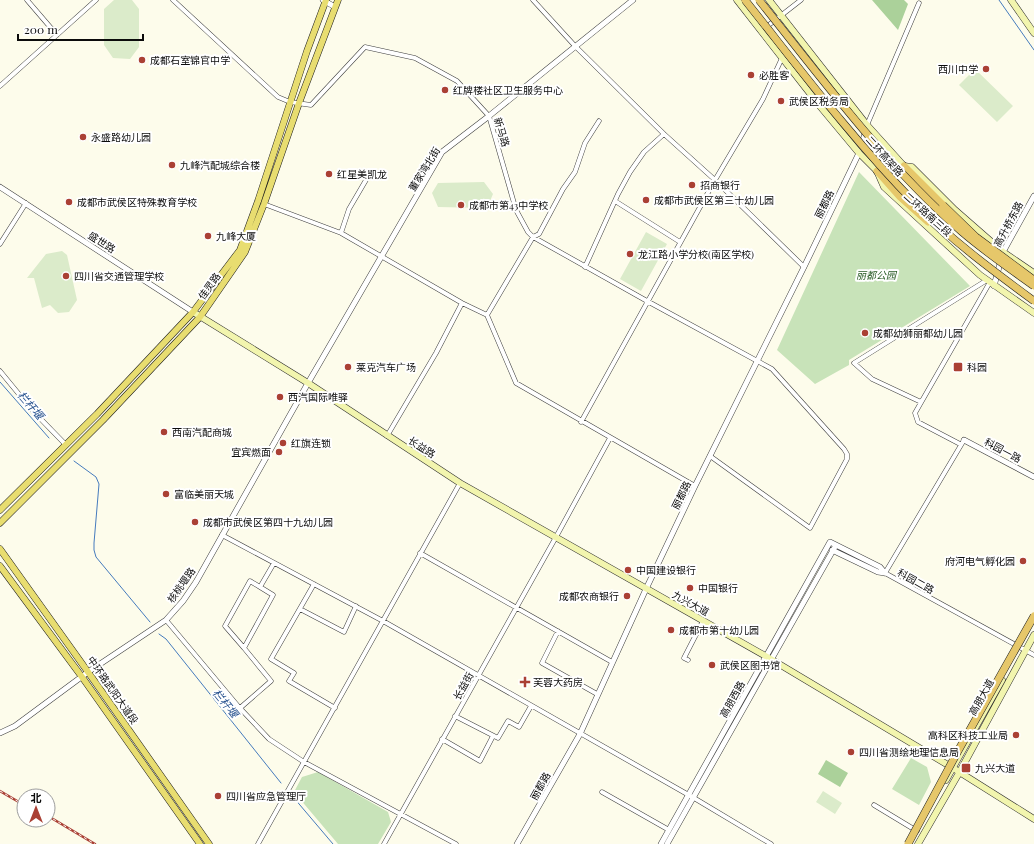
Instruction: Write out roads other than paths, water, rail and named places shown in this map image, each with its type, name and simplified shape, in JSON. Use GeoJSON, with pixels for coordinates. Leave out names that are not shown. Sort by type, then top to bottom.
{"type":"FeatureCollection","features":[{"type":"Feature","properties":{"kind":"highway","name":"二环高架路"},"geometry":{"type":"LineString","coordinates":[[745,0],[841,122],[915,203],[967,251],[1034,302]]}},
{"type":"Feature","properties":{"kind":"highway","name":"二环高架路"},"geometry":{"type":"LineString","coordinates":[[759,0],[868,136],[904,175],[961,230],[1034,286]]}},
{"type":"Feature","properties":{"kind":"highway"},"geometry":{"type":"LineString","coordinates":[[904,166],[976,237],[1034,280]]}},
{"type":"Feature","properties":{"kind":"highway"},"geometry":{"type":"LineString","coordinates":[[877,171],[900,196],[962,252],[1026,301],[1034,302]]}},
{"type":"Feature","properties":{"kind":"highway"},"geometry":{"type":"LineString","coordinates":[[909,844],[958,752],[1034,616]]}},
{"type":"Feature","properties":{"kind":"highway"},"geometry":{"type":"LineString","coordinates":[[904,844],[944,770],[958,752]]}},
{"type":"Feature","properties":{"kind":"main road","name":"二环路南三段"},"geometry":{"type":"LineString","coordinates":[[737,0],[819,106],[859,153],[877,171],[884,187],[990,283],[1034,313]]}},
{"type":"Feature","properties":{"kind":"main road"},"geometry":{"type":"LineString","coordinates":[[769,0],[867,125],[904,166],[912,167],[955,210],[1003,252],[1034,273]]}},
{"type":"Feature","properties":{"kind":"main road"},"geometry":{"type":"LineString","coordinates":[[1011,0],[1034,33]]}},
{"type":"Feature","properties":{"kind":"main road","name":"佳灵路"},"geometry":{"type":"LineString","coordinates":[[0,510],[97,414],[193,312],[240,250],[258,201],[325,1]]}},
{"type":"Feature","properties":{"kind":"main road","name":"佳灵路"},"geometry":{"type":"LineString","coordinates":[[0,523],[103,420],[200,317],[245,252],[264,204],[299,103],[337,2]]}},
{"type":"Feature","properties":{"kind":"main road","name":"长益路"},"geometry":{"type":"LineString","coordinates":[[193,312],[308,383],[460,483],[646,589]]}},
{"type":"Feature","properties":{"kind":"main road","name":"中环路武阳大道段"},"geometry":{"type":"LineString","coordinates":[[0,549],[209,844]]}},
{"type":"Feature","properties":{"kind":"main road","name":"中环路武阳大道段"},"geometry":{"type":"LineString","coordinates":[[0,566],[82,677],[200,844]]}},
{"type":"Feature","properties":{"kind":"main road","name":"九兴大道"},"geometry":{"type":"LineString","coordinates":[[646,589],[766,656],[953,768],[1034,819]]}},
{"type":"Feature","properties":{"kind":"main road","name":"高朋大道"},"geometry":{"type":"LineString","coordinates":[[918,844],[959,773],[1023,649],[1034,622]]}},
{"type":"Feature","properties":{"kind":"main road","name":"高朋大道"},"geometry":{"type":"LineString","coordinates":[[909,844],[1023,649],[1034,635]]}},
{"type":"Feature","properties":{"kind":"street"},"geometry":{"type":"LineString","coordinates":[[27,0],[57,35]]}},
{"type":"Feature","properties":{"kind":"street"},"geometry":{"type":"LineString","coordinates":[[0,86],[96,0]]}},
{"type":"Feature","properties":{"kind":"street"},"geometry":{"type":"LineString","coordinates":[[173,0],[278,98],[290,102]]}},
{"type":"Feature","properties":{"kind":"street"},"geometry":{"type":"LineString","coordinates":[[533,0],[575,46],[664,134],[804,267]]}},
{"type":"Feature","properties":{"kind":"street","name":"董家湾北街"},"geometry":{"type":"LineString","coordinates":[[308,383],[442,152],[633,0]]}},
{"type":"Feature","properties":{"kind":"street"},"geometry":{"type":"LineString","coordinates":[[762,31],[801,0]]}},
{"type":"Feature","properties":{"kind":"street"},"geometry":{"type":"LineString","coordinates":[[859,153],[867,125],[918,2],[923,0]]}},
{"type":"Feature","properties":{"kind":"street"},"geometry":{"type":"LineString","coordinates":[[325,1],[337,2]]}},
{"type":"Feature","properties":{"kind":"street","name":"新马路"},"geometry":{"type":"LineString","coordinates":[[290,102],[312,105],[365,47],[415,58],[457,81],[489,116],[516,210],[528,232],[533,237],[647,302],[772,369],[844,449],[847,454],[847,459],[810,528],[710,456]]}},
{"type":"Feature","properties":{"kind":"street"},"geometry":{"type":"LineString","coordinates":[[581,422],[714,180],[763,99],[782,58]]}},
{"type":"Feature","properties":{"kind":"street"},"geometry":{"type":"LineString","coordinates":[[487,315],[533,237],[539,234],[563,189],[575,172],[585,143],[599,121]]}},
{"type":"Feature","properties":{"kind":"street"},"geometry":{"type":"LineString","coordinates":[[586,267],[615,201],[630,172],[644,152],[664,134]]}},
{"type":"Feature","properties":{"kind":"street","name":"丽都路"},"geometry":{"type":"LineString","coordinates":[[517,844],[580,734],[597,694],[695,486],[859,153]]}},
{"type":"Feature","properties":{"kind":"street"},"geometry":{"type":"LineString","coordinates":[[341,233],[349,209],[366,180]]}},
{"type":"Feature","properties":{"kind":"street","name":"盛世路"},"geometry":{"type":"LineString","coordinates":[[0,187],[193,312]]}},
{"type":"Feature","properties":{"kind":"street","name":"高升桥东路"},"geometry":{"type":"LineString","coordinates":[[990,283],[1003,252],[1034,196]]}},
{"type":"Feature","properties":{"kind":"street"},"geometry":{"type":"LineString","coordinates":[[615,201],[680,242]]}},
{"type":"Feature","properties":{"kind":"street"},"geometry":{"type":"LineString","coordinates":[[0,244],[26,204]]}},
{"type":"Feature","properties":{"kind":"street"},"geometry":{"type":"LineString","coordinates":[[264,204],[341,233],[462,303],[487,315],[516,383],[581,422],[695,486]]}},
{"type":"Feature","properties":{"kind":"street"},"geometry":{"type":"LineString","coordinates":[[921,402],[872,379],[854,363],[990,283]]}},
{"type":"Feature","properties":{"kind":"street"},"geometry":{"type":"LineString","coordinates":[[960,444],[918,422],[915,413],[990,283]]}},
{"type":"Feature","properties":{"kind":"street"},"geometry":{"type":"LineString","coordinates":[[387,436],[436,354],[462,303]]}},
{"type":"Feature","properties":{"kind":"street"},"geometry":{"type":"LineString","coordinates":[[0,371],[32,410],[66,444]]}},
{"type":"Feature","properties":{"kind":"street","name":"核桃堰路"},"geometry":{"type":"LineString","coordinates":[[0,733],[15,726],[88,672],[166,620],[183,601],[196,582],[308,383]]}},
{"type":"Feature","properties":{"kind":"street","name":"长益街"},"geometry":{"type":"LineString","coordinates":[[384,844],[610,438]]}},
{"type":"Feature","properties":{"kind":"street","name":"科园二路"},"geometry":{"type":"LineString","coordinates":[[964,440],[960,444],[885,573],[1034,655]]}},
{"type":"Feature","properties":{"kind":"street","name":"科园一路"},"geometry":{"type":"LineString","coordinates":[[964,440],[1034,477]]}},
{"type":"Feature","properties":{"kind":"street"},"geometry":{"type":"LineString","coordinates":[[258,844],[460,483]]}},
{"type":"Feature","properties":{"kind":"street"},"geometry":{"type":"LineString","coordinates":[[222,535],[383,620],[478,676],[691,796],[771,844]]}},
{"type":"Feature","properties":{"kind":"street","name":"高朋西路"},"geometry":{"type":"LineString","coordinates":[[661,844],[691,796],[772,660],[835,548],[829,545],[766,656],[691,796],[667,844]]}},
{"type":"Feature","properties":{"kind":"street"},"geometry":{"type":"LineString","coordinates":[[835,548],[878,572],[885,573]]}},
{"type":"Feature","properties":{"kind":"street"},"geometry":{"type":"LineString","coordinates":[[420,553],[612,662]]}},
{"type":"Feature","properties":{"kind":"street"},"geometry":{"type":"LineString","coordinates":[[260,587],[274,563]]}},
{"type":"Feature","properties":{"kind":"street"},"geometry":{"type":"LineString","coordinates":[[240,708],[271,681],[225,626],[250,582],[273,595],[244,648]]}},
{"type":"Feature","properties":{"kind":"street"},"geometry":{"type":"LineString","coordinates":[[314,584],[271,659],[294,673],[289,681],[335,708]]}},
{"type":"Feature","properties":{"kind":"street"},"geometry":{"type":"LineString","coordinates":[[300,609],[344,632],[356,606]]}},
{"type":"Feature","properties":{"kind":"street"},"geometry":{"type":"LineString","coordinates":[[166,620],[240,708],[269,739],[304,762],[456,844]]}},
{"type":"Feature","properties":{"kind":"street"},"geometry":{"type":"LineString","coordinates":[[688,660],[684,658],[693,646],[703,621]]}},
{"type":"Feature","properties":{"kind":"street"},"geometry":{"type":"LineString","coordinates":[[558,631],[542,663],[597,694]]}},
{"type":"Feature","properties":{"kind":"street"},"geometry":{"type":"LineString","coordinates":[[455,716],[498,738],[508,721],[519,727],[531,706]]}},
{"type":"Feature","properties":{"kind":"street"},"geometry":{"type":"LineString","coordinates":[[442,739],[480,761],[493,736]]}},
{"type":"Feature","properties":{"kind":"street"},"geometry":{"type":"LineString","coordinates":[[602,792],[669,830]]}},
{"type":"Feature","properties":{"kind":"street"},"geometry":{"type":"LineString","coordinates":[[874,805],[917,831]]}},
{"type":"Feature","properties":{"kind":"waterway"},"geometry":{"type":"LineString","coordinates":[[999,0],[1034,50]]}},
{"type":"Feature","properties":{"kind":"waterway","name":"栏杆堰"},"geometry":{"type":"LineString","coordinates":[[0,382],[49,438]]}},
{"type":"Feature","properties":{"kind":"waterway","name":"栏杆堰"},"geometry":{"type":"LineString","coordinates":[[74,461],[96,477],[99,484],[94,543],[96,557],[150,622]]}},
{"type":"Feature","properties":{"kind":"waterway","name":"栏杆堰"},"geometry":{"type":"LineString","coordinates":[[159,634],[166,639],[281,783]]}},
{"type":"Feature","properties":{"kind":"waterway","name":"栏杆堰"},"geometry":{"type":"LineString","coordinates":[[294,798],[333,844]]}},
{"type":"Feature","properties":{"kind":"railway"},"geometry":{"type":"LineString","coordinates":[[0,791],[16,800]]}},
{"type":"Feature","properties":{"kind":"railway"},"geometry":{"type":"LineString","coordinates":[[56,821],[95,844]]}},
{"type":"Feature","properties":{"kind":"place","name":"成都石室锦官中学"},"geometry":{"type":"Point","coordinates":[142,60]}},
{"type":"Feature","properties":{"kind":"place","name":"西川中学"},"geometry":{"type":"Point","coordinates":[986,69]}},
{"type":"Feature","properties":{"kind":"place","name":"必胜客"},"geometry":{"type":"Point","coordinates":[751,75]}},
{"type":"Feature","properties":{"kind":"place","name":"红牌楼社区卫生服务中心"},"geometry":{"type":"Point","coordinates":[445,90]}},
{"type":"Feature","properties":{"kind":"place","name":"武侯区税务局"},"geometry":{"type":"Point","coordinates":[781,101]}},
{"type":"Feature","properties":{"kind":"place","name":"永盛路幼儿园"},"geometry":{"type":"Point","coordinates":[83,137]}},
{"type":"Feature","properties":{"kind":"place","name":"九峰汽配城综合楼"},"geometry":{"type":"Point","coordinates":[172,165]}},
{"type":"Feature","properties":{"kind":"place","name":"红星美凯龙"},"geometry":{"type":"Point","coordinates":[329,174]}},
{"type":"Feature","properties":{"kind":"place","name":"招商银行"},"geometry":{"type":"Point","coordinates":[692,185]}},
{"type":"Feature","properties":{"kind":"place","name":"成都市武侯区第三十幼儿园"},"geometry":{"type":"Point","coordinates":[646,200]}},
{"type":"Feature","properties":{"kind":"place","name":"成都市武侯区特殊教育学校"},"geometry":{"type":"Point","coordinates":[69,202]}},
{"type":"Feature","properties":{"kind":"place","name":"成都市第43中学校"},"geometry":{"type":"Point","coordinates":[461,205]}},
{"type":"Feature","properties":{"kind":"place","name":"九峰大厦"},"geometry":{"type":"Point","coordinates":[208,236]}},
{"type":"Feature","properties":{"kind":"place","name":"龙江路小学分校(南区学校)"},"geometry":{"type":"Point","coordinates":[630,254]}},
{"type":"Feature","properties":{"kind":"place","name":"四川省交通管理学校"},"geometry":{"type":"Point","coordinates":[66,276]}},
{"type":"Feature","properties":{"kind":"place","name":"成都幼狮丽都幼儿园"},"geometry":{"type":"Point","coordinates":[865,333]}},
{"type":"Feature","properties":{"kind":"place","name":"莱克汽车广场"},"geometry":{"type":"Point","coordinates":[348,367]}},
{"type":"Feature","properties":{"kind":"place","name":"科园"},"geometry":{"type":"Point","coordinates":[958,367]}},
{"type":"Feature","properties":{"kind":"place","name":"西汽国际唯驿"},"geometry":{"type":"Point","coordinates":[280,397]}},
{"type":"Feature","properties":{"kind":"place","name":"西南汽配商城"},"geometry":{"type":"Point","coordinates":[164,432]}},
{"type":"Feature","properties":{"kind":"place","name":"红旗连锁"},"geometry":{"type":"Point","coordinates":[283,443]}},
{"type":"Feature","properties":{"kind":"place","name":"宜宾燃面"},"geometry":{"type":"Point","coordinates":[279,452]}},
{"type":"Feature","properties":{"kind":"place","name":"富临美丽天城"},"geometry":{"type":"Point","coordinates":[166,494]}},
{"type":"Feature","properties":{"kind":"place","name":"成都市武侯区第四十九幼儿园"},"geometry":{"type":"Point","coordinates":[195,522]}},
{"type":"Feature","properties":{"kind":"place","name":"府河电气孵化园"},"geometry":{"type":"Point","coordinates":[1023,561]}},
{"type":"Feature","properties":{"kind":"place","name":"中国建设银行"},"geometry":{"type":"Point","coordinates":[628,570]}},
{"type":"Feature","properties":{"kind":"place","name":"中国银行"},"geometry":{"type":"Point","coordinates":[690,588]}},
{"type":"Feature","properties":{"kind":"place","name":"成都农商银行"},"geometry":{"type":"Point","coordinates":[627,596]}},
{"type":"Feature","properties":{"kind":"place","name":"成都市第十幼儿园"},"geometry":{"type":"Point","coordinates":[671,630]}},
{"type":"Feature","properties":{"kind":"place","name":"武侯区图书馆"},"geometry":{"type":"Point","coordinates":[712,665]}},
{"type":"Feature","properties":{"kind":"place","name":"芙蓉大药房"},"geometry":{"type":"Point","coordinates":[525,682]}},
{"type":"Feature","properties":{"kind":"place","name":"高科区科技工业局"},"geometry":{"type":"Point","coordinates":[1016,735]}},
{"type":"Feature","properties":{"kind":"place","name":"四川省测绘地理信息局"},"geometry":{"type":"Point","coordinates":[851,752]}},
{"type":"Feature","properties":{"kind":"place","name":"九兴大道"},"geometry":{"type":"Point","coordinates":[966,768]}},
{"type":"Feature","properties":{"kind":"place","name":"四川省应急管理厅"},"geometry":{"type":"Point","coordinates":[218,796]}},
{"type":"Feature","properties":{"kind":"park label","name":"丽都公园"},"geometry":{"type":"Point","coordinates":[876,275]}}]}
